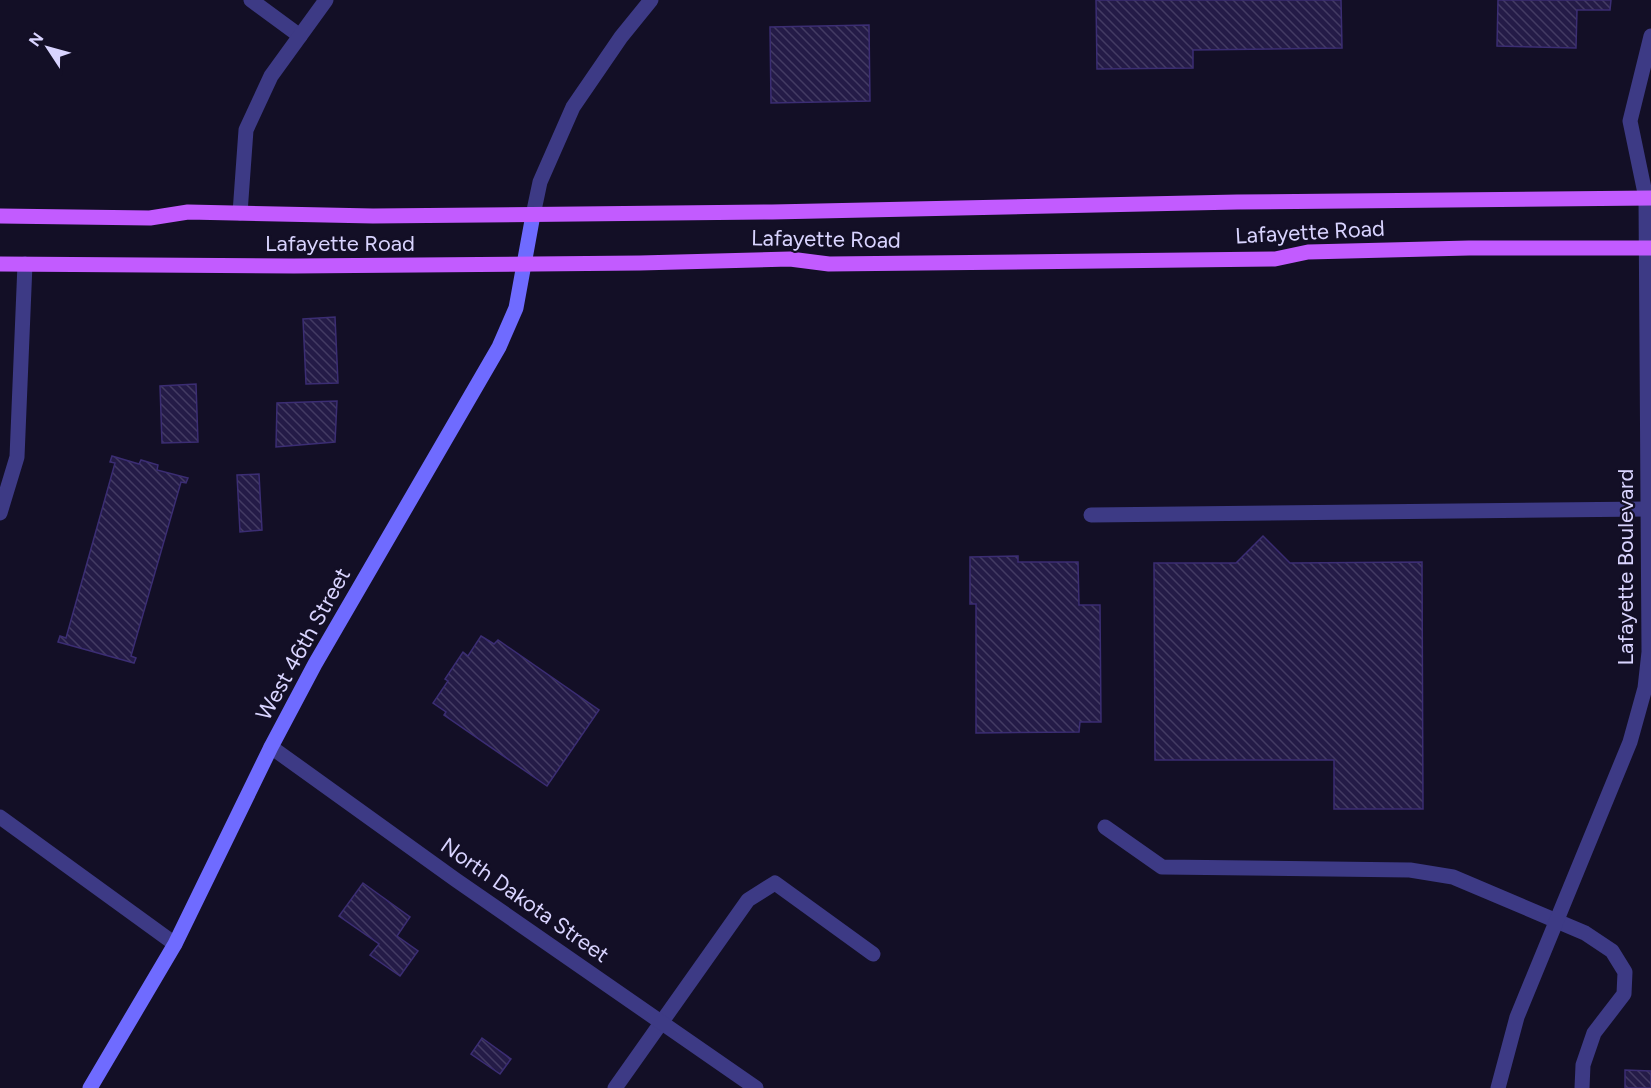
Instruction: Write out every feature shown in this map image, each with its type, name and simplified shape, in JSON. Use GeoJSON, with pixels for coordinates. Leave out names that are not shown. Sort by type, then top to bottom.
{"type":"FeatureCollection","features":[{"type":"Feature","properties":{"kind":"main road","name":"Lafayette Road"},"geometry":{"type":"LineString","coordinates":[[0,216],[150,218],[188,212],[372,216],[534,215],[1227,202],[1648,198]]}},
{"type":"Feature","properties":{"kind":"main road","name":"Lafayette Road"},"geometry":{"type":"LineString","coordinates":[[0,264],[294,266],[790,259],[829,264],[1275,259],[1308,252],[1469,248],[1648,248]]}},
{"type":"Feature","properties":{"kind":"street"},"geometry":{"type":"LineString","coordinates":[[251,0],[300,36]]}},
{"type":"Feature","properties":{"kind":"street"},"geometry":{"type":"LineString","coordinates":[[240,213],[246,130],[271,76],[326,0]]}},
{"type":"Feature","properties":{"kind":"street"},"geometry":{"type":"LineString","coordinates":[[534,215],[540,182],[573,107],[621,37],[651,0]]}},
{"type":"Feature","properties":{"kind":"street"},"geometry":{"type":"LineString","coordinates":[[1648,198],[1630,122],[1651,36]]}},
{"type":"Feature","properties":{"kind":"street"},"geometry":{"type":"LineString","coordinates":[[1648,198],[1651,179]]}},
{"type":"Feature","properties":{"kind":"street","name":"Lafayette Boulevard"},"geometry":{"type":"LineString","coordinates":[[1498,1088],[1517,1017],[1630,742],[1645,688],[1649,652],[1650,565],[1648,198]]}},
{"type":"Feature","properties":{"kind":"street","name":"West 46th Street"},"geometry":{"type":"LineString","coordinates":[[90,1088],[175,944],[271,747],[315,663],[499,347],[516,308],[534,215]]}},
{"type":"Feature","properties":{"kind":"street"},"geometry":{"type":"LineString","coordinates":[[0,513],[17,458],[25,264]]}},
{"type":"Feature","properties":{"kind":"street"},"geometry":{"type":"LineString","coordinates":[[1091,515],[1648,509]]}},
{"type":"Feature","properties":{"kind":"street","name":"North Dakota Street"},"geometry":{"type":"LineString","coordinates":[[271,747],[456,880],[756,1088]]}},
{"type":"Feature","properties":{"kind":"street"},"geometry":{"type":"LineString","coordinates":[[0,817],[175,944]]}},
{"type":"Feature","properties":{"kind":"street"},"geometry":{"type":"LineString","coordinates":[[1105,827],[1162,867],[1410,870],[1453,877],[1585,933],[1612,951],[1625,972],[1624,994],[1594,1033],[1582,1065],[1582,1088]]}},
{"type":"Feature","properties":{"kind":"street"},"geometry":{"type":"LineString","coordinates":[[615,1088],[748,900],[775,883],[873,954]]}},
{"type":"Feature","properties":{"kind":"building"},"geometry":{"type":"Polygon","coordinates":[[[1096,0],[1341,0],[1342,48],[1193,50],[1193,68],[1097,69],[1096,0]]]}},
{"type":"Feature","properties":{"kind":"building"},"geometry":{"type":"Polygon","coordinates":[[[1498,0],[1611,0],[1610,10],[1577,10],[1576,48],[1497,46],[1498,0]]]}},
{"type":"Feature","properties":{"kind":"building"},"geometry":{"type":"Polygon","coordinates":[[[869,25],[870,101],[771,103],[770,27],[869,25]]]}},
{"type":"Feature","properties":{"kind":"building"},"geometry":{"type":"Polygon","coordinates":[[[335,317],[338,383],[306,384],[303,319],[335,317]]]}},
{"type":"Feature","properties":{"kind":"building"},"geometry":{"type":"Polygon","coordinates":[[[196,384],[198,442],[162,443],[160,386],[196,384]]]}},
{"type":"Feature","properties":{"kind":"building"},"geometry":{"type":"Polygon","coordinates":[[[337,401],[335,442],[276,447],[277,403],[337,401]]]}},
{"type":"Feature","properties":{"kind":"building"},"geometry":{"type":"Polygon","coordinates":[[[112,456],[139,464],[141,460],[158,465],[157,470],[188,478],[186,483],[181,482],[131,656],[136,658],[134,663],[58,642],[60,636],[66,638],[115,463],[110,462],[112,456]]]}},
{"type":"Feature","properties":{"kind":"building"},"geometry":{"type":"Polygon","coordinates":[[[259,474],[262,530],[240,532],[237,475],[259,474]]]}},
{"type":"Feature","properties":{"kind":"building"},"geometry":{"type":"Polygon","coordinates":[[[1263,536],[1290,563],[1422,562],[1423,809],[1334,809],[1334,760],[1155,760],[1154,563],[1236,563],[1263,536]]]}},
{"type":"Feature","properties":{"kind":"building"},"geometry":{"type":"Polygon","coordinates":[[[1018,556],[1018,562],[1078,562],[1079,605],[1100,605],[1101,722],[1080,722],[1079,732],[976,733],[976,604],[970,604],[970,557],[1018,556]]]}},
{"type":"Feature","properties":{"kind":"building"},"geometry":{"type":"Polygon","coordinates":[[[481,636],[494,644],[498,640],[599,710],[547,786],[444,715],[446,712],[433,703],[448,681],[445,679],[463,652],[468,656],[481,636]]]}},
{"type":"Feature","properties":{"kind":"building"},"geometry":{"type":"Polygon","coordinates":[[[363,883],[410,917],[397,936],[418,951],[400,976],[370,955],[379,944],[339,916],[363,883]]]}},
{"type":"Feature","properties":{"kind":"building"},"geometry":{"type":"Polygon","coordinates":[[[482,1038],[511,1059],[500,1074],[471,1054],[482,1038]]]}},
{"type":"Feature","properties":{"kind":"building"},"geometry":{"type":"Polygon","coordinates":[[[1625,1070],[1651,1071],[1651,1088],[1625,1088],[1625,1070]]]}}]}
